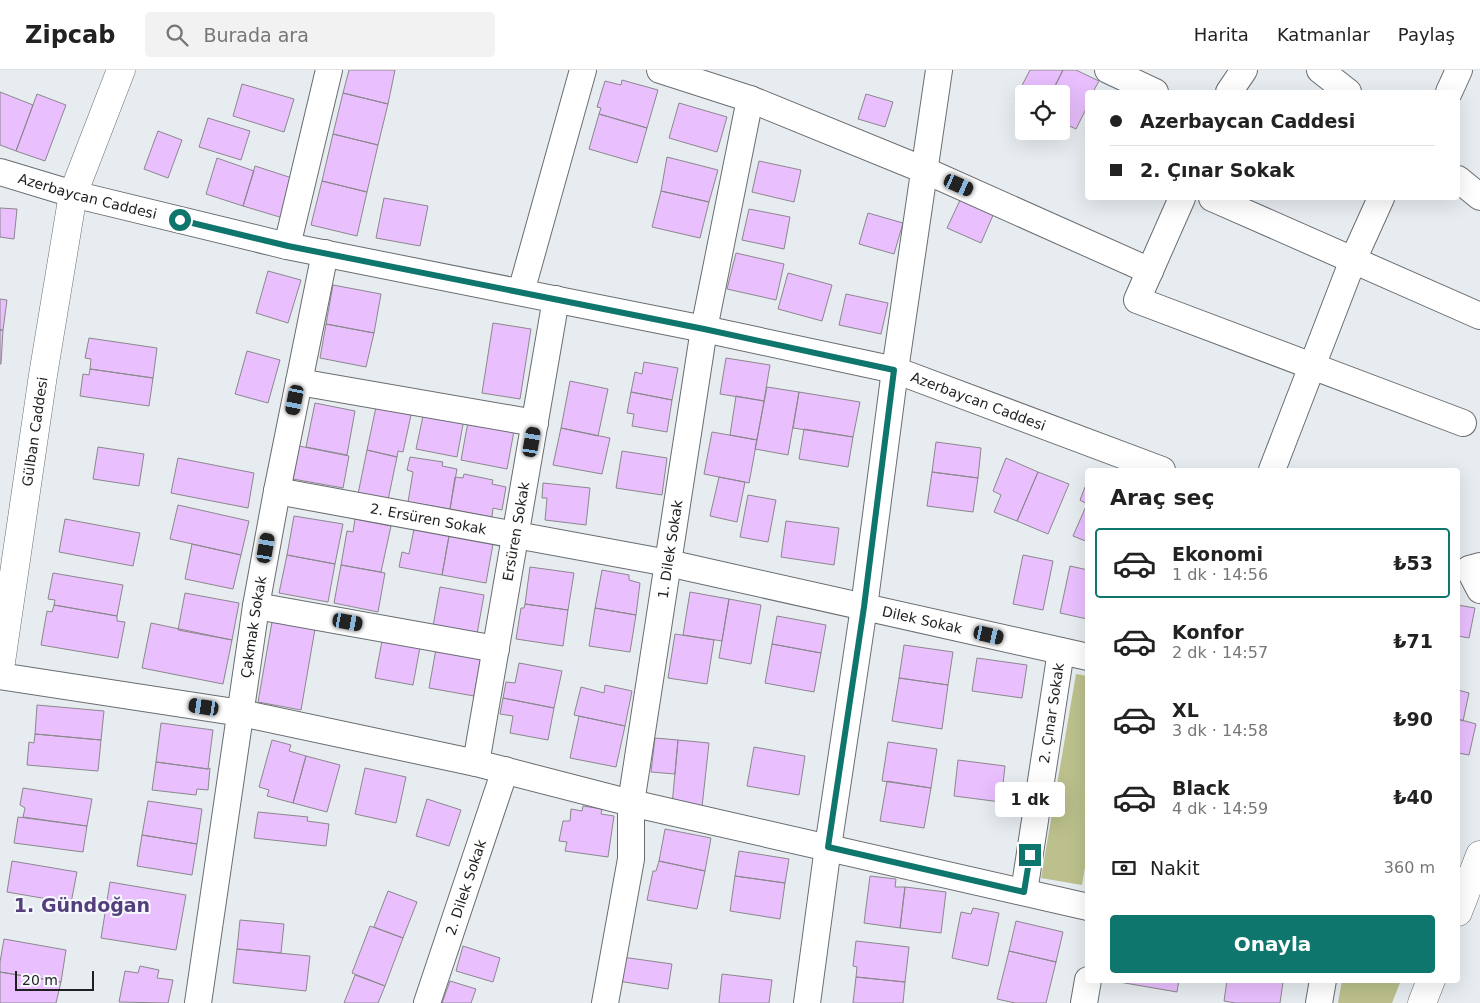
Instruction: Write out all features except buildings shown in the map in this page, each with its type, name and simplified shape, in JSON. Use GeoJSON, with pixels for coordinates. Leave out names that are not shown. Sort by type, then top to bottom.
{"type":"FeatureCollection","features":[{"type":"Feature","properties":{"kind":"main road","name":"Gülban Caddesi"},"geometry":{"type":"LineString","coordinates":[[0,669],[43,375],[73,194],[121,70]]}},
{"type":"Feature","properties":{"kind":"main road"},"geometry":{"type":"LineString","coordinates":[[1460,907],[1480,855]]}},
{"type":"Feature","properties":{"kind":"main road"},"geometry":{"type":"LineString","coordinates":[[1422,1003],[1430,983]]}},
{"type":"Feature","properties":{"kind":"street"},"geometry":{"type":"LineString","coordinates":[[288,246],[329,70]]}},
{"type":"Feature","properties":{"kind":"street"},"geometry":{"type":"LineString","coordinates":[[521,292],[583,70]]}},
{"type":"Feature","properties":{"kind":"street"},"geometry":{"type":"LineString","coordinates":[[660,70],[750,99],[924,170],[1150,271]]}},
{"type":"Feature","properties":{"kind":"street"},"geometry":{"type":"LineString","coordinates":[[807,1003],[864,607],[894,370],[938,70]]}},
{"type":"Feature","properties":{"kind":"street"},"geometry":{"type":"LineString","coordinates":[[1108,70],[1151,90]]}},
{"type":"Feature","properties":{"kind":"street"},"geometry":{"type":"LineString","coordinates":[[1230,90],[1244,70]]}},
{"type":"Feature","properties":{"kind":"street"},"geometry":{"type":"LineString","coordinates":[[1320,70],[1345,90]]}},
{"type":"Feature","properties":{"kind":"street"},"geometry":{"type":"LineString","coordinates":[[1451,90],[1459,70]]}},
{"type":"Feature","properties":{"kind":"street","name":"1. Dilek Sokak"},"geometry":{"type":"LineString","coordinates":[[605,1003],[631,859],[631,802],[704,329],[750,99]]}},
{"type":"Feature","properties":{"kind":"street","name":"Azerbaycan Caddesi"},"geometry":{"type":"LineString","coordinates":[[0,172],[73,194],[288,246],[704,329],[894,370],[1157,468]]}},
{"type":"Feature","properties":{"kind":"street"},"geometry":{"type":"LineString","coordinates":[[1460,181],[1480,196]]}},
{"type":"Feature","properties":{"kind":"street"},"geometry":{"type":"LineString","coordinates":[[1181,200],[1137,300],[1463,423]]}},
{"type":"Feature","properties":{"kind":"street"},"geometry":{"type":"LineString","coordinates":[[1217,200],[1480,316]]}},
{"type":"Feature","properties":{"kind":"street"},"geometry":{"type":"LineString","coordinates":[[1273,468],[1353,260],[1380,200]]}},
{"type":"Feature","properties":{"kind":"street","name":"Çakmak Sokak"},"geometry":{"type":"LineString","coordinates":[[198,1003],[256,606],[324,253]]}},
{"type":"Feature","properties":{"kind":"street","name":"Ersüren Sokak"},"geometry":{"type":"LineString","coordinates":[[476,763],[556,299]]}},
{"type":"Feature","properties":{"kind":"street"},"geometry":{"type":"LineString","coordinates":[[299,382],[535,423]]}},
{"type":"Feature","properties":{"kind":"street","name":"2. Ersüren Sokak"},"geometry":{"type":"LineString","coordinates":[[277,491],[668,563]]}},
{"type":"Feature","properties":{"kind":"street","name":"Dilek Sokak"},"geometry":{"type":"LineString","coordinates":[[668,563],[1085,656]]}},
{"type":"Feature","properties":{"kind":"street"},"geometry":{"type":"LineString","coordinates":[[256,606],[496,648]]}},
{"type":"Feature","properties":{"kind":"street","name":"2. Çınar Sokak"},"geometry":{"type":"LineString","coordinates":[[1024,892],[1061,651]]}},
{"type":"Feature","properties":{"kind":"street"},"geometry":{"type":"LineString","coordinates":[[0,676],[241,713],[476,763],[631,802],[1085,906]]}},
{"type":"Feature","properties":{"kind":"street","name":"2. Dilek Sokak"},"geometry":{"type":"LineString","coordinates":[[427,1003],[505,770]]}},
{"type":"Feature","properties":{"kind":"street"},"geometry":{"type":"LineString","coordinates":[[1084,1003],[1087,983]]}},
{"type":"Feature","properties":{"kind":"street"},"geometry":{"type":"LineString","coordinates":[[1319,1003],[1322,983]]}},
{"type":"Feature","properties":{"kind":"green space"},"geometry":{"type":"Polygon","coordinates":[[[1076,674],[1085,676],[1085,868],[1082,885],[1041,878],[1076,674]]]}},
{"type":"Feature","properties":{"kind":"green space"},"geometry":{"type":"Polygon","coordinates":[[[1341,983],[1400,983],[1392,1003],[1338,1003],[1341,983]]]}},
{"type":"Feature","properties":{"kind":"district","name":"1. Gündoğan"},"geometry":{"type":"Point","coordinates":[82,905]}},
{"type":"Feature","properties":{"kind":"route"},"geometry":{"type":"LineString","coordinates":[[180,220],[288,246],[704,329],[894,370],[864,607],[828,847],[1024,892],[1030,855]]}}]}
